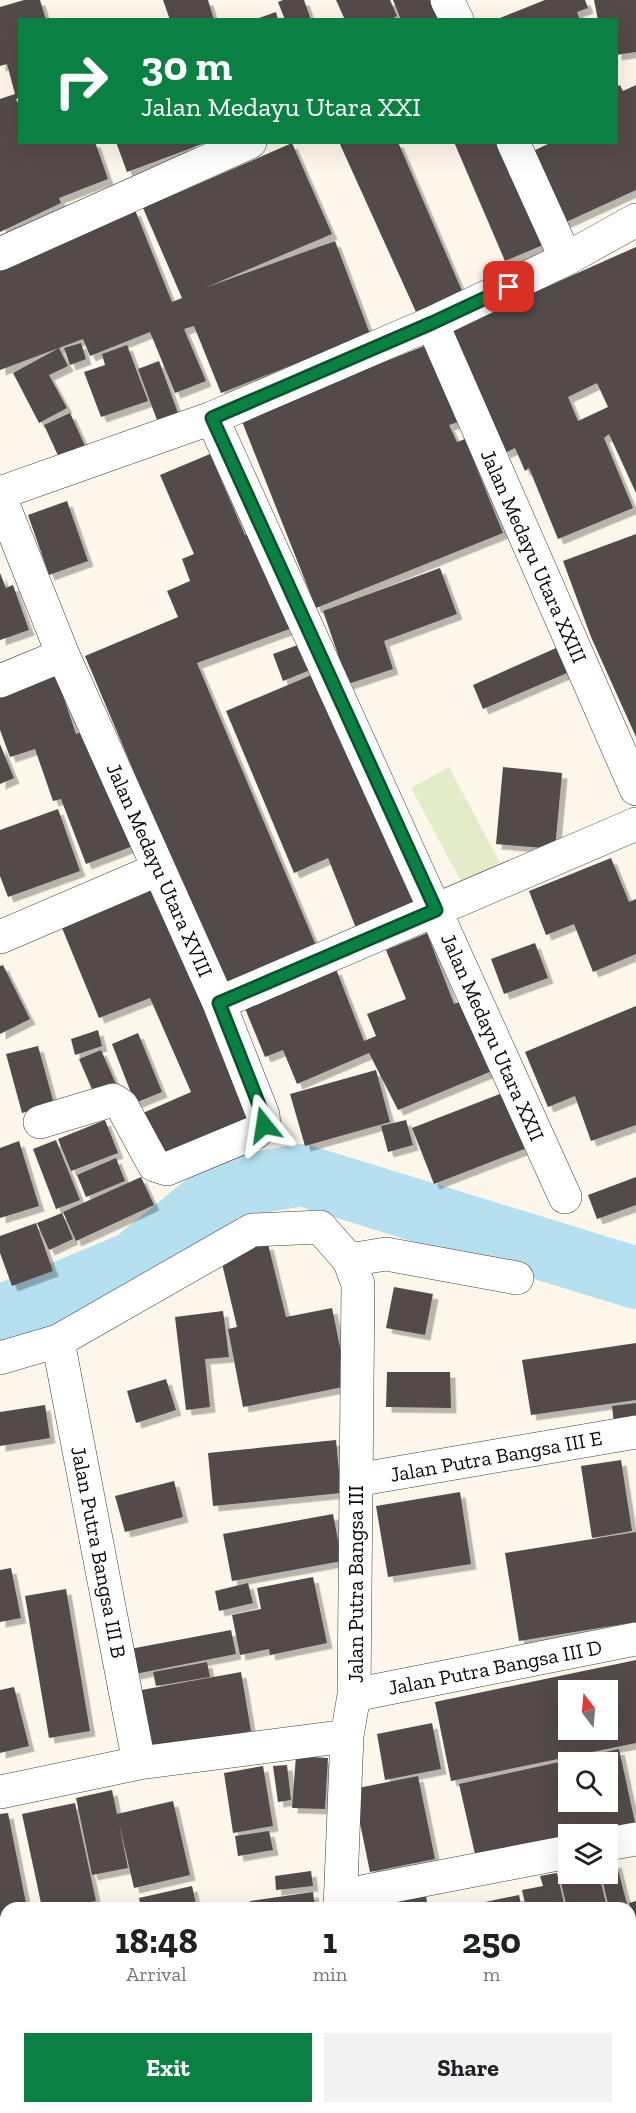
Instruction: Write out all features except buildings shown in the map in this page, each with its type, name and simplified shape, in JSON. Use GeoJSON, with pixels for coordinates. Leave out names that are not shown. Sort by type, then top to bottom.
{"type":"FeatureCollection","features":[{"type":"Feature","properties":{"kind":"street"},"geometry":{"type":"LineString","coordinates":[[447,0],[456,18]]}},
{"type":"Feature","properties":{"kind":"street"},"geometry":{"type":"LineString","coordinates":[[0,254],[246,144]]}},
{"type":"Feature","properties":{"kind":"street"},"geometry":{"type":"LineString","coordinates":[[514,144],[566,259]]}},
{"type":"Feature","properties":{"kind":"street"},"geometry":{"type":"LineString","coordinates":[[0,493],[212,418],[432,323],[566,259],[636,220]]}},
{"type":"Feature","properties":{"kind":"street","name":"Jalan Medayu Utara XXIII"},"geometry":{"type":"LineString","coordinates":[[432,323],[636,789]]}},
{"type":"Feature","properties":{"kind":"street","name":"Jalan Medayu Utara XXII"},"geometry":{"type":"LineString","coordinates":[[212,418],[565,1197]]}},
{"type":"Feature","properties":{"kind":"street","name":"Jalan Medayu Utara XVIII"},"geometry":{"type":"LineString","coordinates":[[0,497],[63,655],[219,1003],[263,1115],[264,1125],[256,1132],[167,1168],[154,1165],[122,1106],[114,1100],[40,1122]]}},
{"type":"Feature","properties":{"kind":"street"},"geometry":{"type":"LineString","coordinates":[[0,681],[63,655]]}},
{"type":"Feature","properties":{"kind":"street"},"geometry":{"type":"LineString","coordinates":[[219,1003],[636,824]]}},
{"type":"Feature","properties":{"kind":"street"},"geometry":{"type":"LineString","coordinates":[[0,937],[159,869]]}},
{"type":"Feature","properties":{"kind":"street"},"geometry":{"type":"LineString","coordinates":[[0,1358],[58,1341],[252,1230],[320,1227],[348,1260],[386,1254],[517,1278]]}},
{"type":"Feature","properties":{"kind":"street","name":"Jalan Putra Bangsa III"},"geometry":{"type":"LineString","coordinates":[[340,1902],[347,1737],[354,1695],[358,1284],[348,1260]]}},
{"type":"Feature","properties":{"kind":"street","name":"Jalan Putra Bangsa III B"},"geometry":{"type":"LineString","coordinates":[[58,1341],[139,1763]]}},
{"type":"Feature","properties":{"kind":"street","name":"Jalan Putra Bangsa III E"},"geometry":{"type":"LineString","coordinates":[[356,1480],[636,1432]]}},
{"type":"Feature","properties":{"kind":"street","name":"Jalan Putra Bangsa III D"},"geometry":{"type":"LineString","coordinates":[[354,1695],[636,1639]]}},
{"type":"Feature","properties":{"kind":"street"},"geometry":{"type":"LineString","coordinates":[[0,1792],[139,1763],[347,1737]]}},
{"type":"Feature","properties":{"kind":"street"},"geometry":{"type":"LineString","coordinates":[[618,1842],[636,1839]]}},
{"type":"Feature","properties":{"kind":"street"},"geometry":{"type":"LineString","coordinates":[[340,1902],[558,1854]]}},
{"type":"Feature","properties":{"kind":"green space"},"geometry":{"type":"Polygon","coordinates":[[[449,767],[500,863],[462,883],[411,788],[449,767]]]}},
{"type":"Feature","properties":{"kind":"waterway"},"geometry":{"type":"LineString","coordinates":[[0,1315],[36,1303],[134,1262],[225,1188],[302,1175],[636,1278]]}},
{"type":"Feature","properties":{"kind":"route"},"geometry":{"type":"LineString","coordinates":[[264,1125],[263,1115],[219,1003],[436,910],[212,418],[432,323],[509,287]]}}]}
